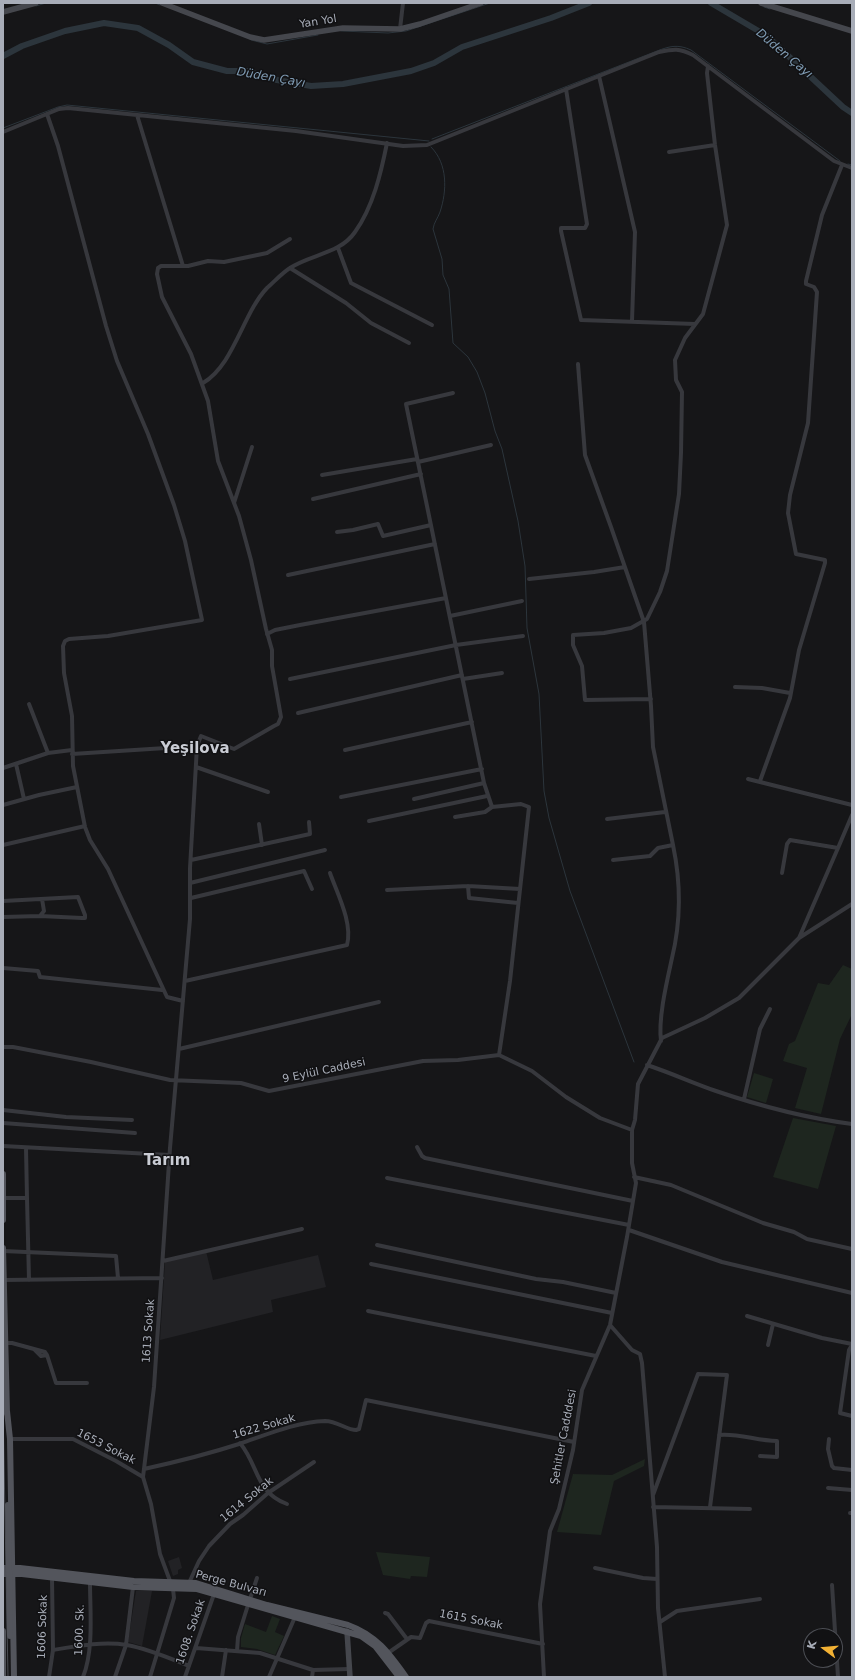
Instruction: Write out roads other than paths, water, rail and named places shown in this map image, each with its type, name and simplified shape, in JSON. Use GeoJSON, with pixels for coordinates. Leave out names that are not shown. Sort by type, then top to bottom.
{"type":"FeatureCollection","features":[{"type":"Feature","properties":{"kind":"main road"},"geometry":{"type":"LineString","coordinates":[[3,1174],[3,1220]]}},
{"type":"Feature","properties":{"kind":"main road"},"geometry":{"type":"LineString","coordinates":[[3,1248],[11,1677]]}},
{"type":"Feature","properties":{"kind":"main road"},"geometry":{"type":"LineString","coordinates":[[7,1411],[10,1439],[14,1677]]}},
{"type":"Feature","properties":{"kind":"main road"},"geometry":{"type":"LineString","coordinates":[[3,1564],[11,1562],[13,1559]]}},
{"type":"Feature","properties":{"kind":"main road","name":"Perge Bulvarı"},"geometry":{"type":"LineString","coordinates":[[3,1568],[52,1578],[133,1587],[194,1589],[356,1628],[374,1637],[406,1677]]}},
{"type":"Feature","properties":{"kind":"main road","name":"Perge Bulvarı"},"geometry":{"type":"LineString","coordinates":[[3,1574],[13,1571],[169,1581],[204,1585],[249,1602],[361,1636],[375,1646],[400,1677]]}},
{"type":"Feature","properties":{"kind":"main road"},"geometry":{"type":"LineString","coordinates":[[3,1578],[8,1578],[13,1583]]}},
{"type":"Feature","properties":{"kind":"main road"},"geometry":{"type":"LineString","coordinates":[[3,1631],[3,1677]]}},
{"type":"Feature","properties":{"kind":"street"},"geometry":{"type":"LineString","coordinates":[[3,12],[36,3]]}},
{"type":"Feature","properties":{"kind":"street","name":"Yan Yol"},"geometry":{"type":"LineString","coordinates":[[162,3],[260,40],[275,40],[343,28],[400,29],[420,24],[481,3]]}},
{"type":"Feature","properties":{"kind":"street"},"geometry":{"type":"LineString","coordinates":[[400,29],[402,3]]}},
{"type":"Feature","properties":{"kind":"street"},"geometry":{"type":"LineString","coordinates":[[762,3],[852,31]]}},
{"type":"Feature","properties":{"kind":"street"},"geometry":{"type":"LineString","coordinates":[[3,132],[47,114],[68,108],[296,132],[387,144],[426,145],[659,52],[682,49],[708,66],[834,161],[852,168]]}},
{"type":"Feature","properties":{"kind":"street"},"geometry":{"type":"LineString","coordinates":[[651,699],[585,700],[582,666],[573,640],[573,635],[604,633],[631,628],[644,622],[653,609],[667,571],[679,494],[682,453],[682,392],[676,380],[675,360],[685,338],[703,314],[710,296],[727,225],[715,145],[707,73],[708,66]]}},
{"type":"Feature","properties":{"kind":"street"},"geometry":{"type":"LineString","coordinates":[[599,76],[635,232],[632,321]]}},
{"type":"Feature","properties":{"kind":"street"},"geometry":{"type":"LineString","coordinates":[[566,89],[587,224],[585,228],[562,228],[561,231],[581,320],[695,324]]}},
{"type":"Feature","properties":{"kind":"street"},"geometry":{"type":"LineString","coordinates":[[47,114],[60,153],[115,354],[148,434],[174,505],[185,541],[202,620],[108,636],[69,639],[65,641],[63,646],[64,673],[72,716],[72,752],[85,826],[90,840],[108,869],[152,962],[162,990],[167,997],[183,1001]]}},
{"type":"Feature","properties":{"kind":"street"},"geometry":{"type":"LineString","coordinates":[[137,115],[183,266]]}},
{"type":"Feature","properties":{"kind":"street"},"geometry":{"type":"LineString","coordinates":[[203,383],[209,380],[226,356],[259,298],[290,268],[338,248],[353,235],[366,212],[387,144]]}},
{"type":"Feature","properties":{"kind":"street"},"geometry":{"type":"LineString","coordinates":[[669,152],[715,145]]}},
{"type":"Feature","properties":{"kind":"street"},"geometry":{"type":"LineString","coordinates":[[760,781],[790,693],[799,650],[825,562],[825,560],[796,554],[788,513],[790,495],[808,423],[813,367],[817,292],[814,288],[806,284],[806,281],[822,215],[842,165]]}},
{"type":"Feature","properties":{"kind":"street"},"geometry":{"type":"LineString","coordinates":[[3,768],[48,753],[197,746],[201,736],[234,749],[274,726],[280,720],[276,684],[272,666],[273,655],[251,560],[234,503],[218,461],[209,406],[203,383],[184,340],[165,304],[157,274],[158,268],[161,266],[183,266],[208,261],[224,262],[268,253],[290,239]]}},
{"type":"Feature","properties":{"kind":"street"},"geometry":{"type":"LineString","coordinates":[[338,248],[351,283],[432,325]]}},
{"type":"Feature","properties":{"kind":"street"},"geometry":{"type":"LineString","coordinates":[[290,268],[346,303],[371,322],[409,343]]}},
{"type":"Feature","properties":{"kind":"street"},"geometry":{"type":"LineString","coordinates":[[578,364],[585,455],[644,622],[651,699],[653,747],[665,812],[677,864],[679,910],[665,996],[661,1041]]}},
{"type":"Feature","properties":{"kind":"street"},"geometry":{"type":"LineString","coordinates":[[453,393],[406,404],[484,783],[487,796],[492,807]]}},
{"type":"Feature","properties":{"kind":"street"},"geometry":{"type":"LineString","coordinates":[[322,475],[418,460],[491,445]]}},
{"type":"Feature","properties":{"kind":"street"},"geometry":{"type":"LineString","coordinates":[[234,503],[252,446]]}},
{"type":"Feature","properties":{"kind":"street"},"geometry":{"type":"LineString","coordinates":[[313,499],[421,474]]}},
{"type":"Feature","properties":{"kind":"street"},"geometry":{"type":"LineString","coordinates":[[337,532],[378,524],[383,536],[431,525]]}},
{"type":"Feature","properties":{"kind":"street"},"geometry":{"type":"LineString","coordinates":[[288,575],[436,544]]}},
{"type":"Feature","properties":{"kind":"street"},"geometry":{"type":"LineString","coordinates":[[529,579],[625,567]]}},
{"type":"Feature","properties":{"kind":"street"},"geometry":{"type":"LineString","coordinates":[[267,634],[275,630],[446,598]]}},
{"type":"Feature","properties":{"kind":"street"},"geometry":{"type":"LineString","coordinates":[[450,616],[522,601]]}},
{"type":"Feature","properties":{"kind":"street"},"geometry":{"type":"LineString","coordinates":[[290,679],[456,645],[523,636]]}},
{"type":"Feature","properties":{"kind":"street"},"geometry":{"type":"LineString","coordinates":[[298,713],[463,677],[502,673]]}},
{"type":"Feature","properties":{"kind":"street"},"geometry":{"type":"LineString","coordinates":[[735,687],[762,688],[790,693]]}},
{"type":"Feature","properties":{"kind":"street"},"geometry":{"type":"LineString","coordinates":[[29,704],[48,753]]}},
{"type":"Feature","properties":{"kind":"street"},"geometry":{"type":"LineString","coordinates":[[345,750],[472,722]]}},
{"type":"Feature","properties":{"kind":"street","name":"1613 Sokak"},"geometry":{"type":"LineString","coordinates":[[173,1589],[160,1554],[151,1504],[143,1477],[154,1387],[169,1155],[185,981],[197,746]]}},
{"type":"Feature","properties":{"kind":"street"},"geometry":{"type":"LineString","coordinates":[[16,764],[24,799]]}},
{"type":"Feature","properties":{"kind":"street"},"geometry":{"type":"LineString","coordinates":[[196,767],[268,792]]}},
{"type":"Feature","properties":{"kind":"street"},"geometry":{"type":"LineString","coordinates":[[341,797],[482,769]]}},
{"type":"Feature","properties":{"kind":"street"},"geometry":{"type":"LineString","coordinates":[[748,779],[852,804]]}},
{"type":"Feature","properties":{"kind":"street"},"geometry":{"type":"LineString","coordinates":[[414,799],[484,783]]}},
{"type":"Feature","properties":{"kind":"street"},"geometry":{"type":"LineString","coordinates":[[3,806],[24,799],[77,787]]}},
{"type":"Feature","properties":{"kind":"street"},"geometry":{"type":"LineString","coordinates":[[369,821],[487,796]]}},
{"type":"Feature","properties":{"kind":"street"},"geometry":{"type":"LineString","coordinates":[[455,817],[485,812],[492,807],[521,804],[529,808],[510,981],[499,1055],[532,1070],[585,1109],[600,1118],[632,1130]]}},
{"type":"Feature","properties":{"kind":"street"},"geometry":{"type":"LineString","coordinates":[[607,819],[665,812]]}},
{"type":"Feature","properties":{"kind":"street"},"geometry":{"type":"LineString","coordinates":[[799,938],[852,815]]}},
{"type":"Feature","properties":{"kind":"street"},"geometry":{"type":"LineString","coordinates":[[191,860],[310,834],[309,822]]}},
{"type":"Feature","properties":{"kind":"street"},"geometry":{"type":"LineString","coordinates":[[259,824],[262,845]]}},
{"type":"Feature","properties":{"kind":"street"},"geometry":{"type":"LineString","coordinates":[[3,845],[85,826]]}},
{"type":"Feature","properties":{"kind":"street"},"geometry":{"type":"LineString","coordinates":[[782,873],[787,844],[790,840],[838,848]]}},
{"type":"Feature","properties":{"kind":"street"},"geometry":{"type":"LineString","coordinates":[[613,860],[650,856],[658,848],[672,845]]}},
{"type":"Feature","properties":{"kind":"street"},"geometry":{"type":"LineString","coordinates":[[190,883],[325,850]]}},
{"type":"Feature","properties":{"kind":"street"},"geometry":{"type":"LineString","coordinates":[[190,898],[237,885],[304,871],[312,889]]}},
{"type":"Feature","properties":{"kind":"street"},"geometry":{"type":"LineString","coordinates":[[185,981],[347,945],[348,935],[343,906],[330,873]]}},
{"type":"Feature","properties":{"kind":"street"},"geometry":{"type":"LineString","coordinates":[[387,890],[468,886],[520,889]]}},
{"type":"Feature","properties":{"kind":"street"},"geometry":{"type":"LineString","coordinates":[[468,886],[469,898],[518,903]]}},
{"type":"Feature","properties":{"kind":"street"},"geometry":{"type":"LineString","coordinates":[[3,901],[78,897],[85,918],[40,916],[3,917]]}},
{"type":"Feature","properties":{"kind":"street"},"geometry":{"type":"LineString","coordinates":[[40,916],[44,911],[42,899]]}},
{"type":"Feature","properties":{"kind":"street"},"geometry":{"type":"LineString","coordinates":[[661,1041],[670,1033],[704,1018],[739,998],[799,938],[852,904]]}},
{"type":"Feature","properties":{"kind":"street"},"geometry":{"type":"LineString","coordinates":[[3,968],[32,969],[38,971],[40,978],[162,990]]}},
{"type":"Feature","properties":{"kind":"street"},"geometry":{"type":"LineString","coordinates":[[179,1049],[379,1002]]}},
{"type":"Feature","properties":{"kind":"street"},"geometry":{"type":"LineString","coordinates":[[744,1099],[760,1029],[770,1009]]}},
{"type":"Feature","properties":{"kind":"street","name":"Şehitler Cadddesi"},"geometry":{"type":"LineString","coordinates":[[544,1677],[540,1604],[550,1530],[559,1509],[574,1442],[582,1390],[610,1325],[636,1184],[634,1177],[632,1130],[635,1120],[638,1084],[661,1041]]}},
{"type":"Feature","properties":{"kind":"street","name":"9 Eylül Caddesi"},"geometry":{"type":"LineString","coordinates":[[3,1047],[14,1047],[54,1054],[175,1081],[241,1083],[269,1091],[423,1061],[458,1060],[499,1055]]}},
{"type":"Feature","properties":{"kind":"street"},"geometry":{"type":"LineString","coordinates":[[648,1065],[744,1099],[808,1116],[852,1124]]}},
{"type":"Feature","properties":{"kind":"street"},"geometry":{"type":"LineString","coordinates":[[3,1110],[132,1120]]}},
{"type":"Feature","properties":{"kind":"street"},"geometry":{"type":"LineString","coordinates":[[3,1124],[135,1133]]}},
{"type":"Feature","properties":{"kind":"street"},"geometry":{"type":"LineString","coordinates":[[3,1146],[169,1155]]}},
{"type":"Feature","properties":{"kind":"street"},"geometry":{"type":"LineString","coordinates":[[417,1147],[422,1156],[425,1158],[633,1201]]}},
{"type":"Feature","properties":{"kind":"street"},"geometry":{"type":"LineString","coordinates":[[26,1148],[29,1280]]}},
{"type":"Feature","properties":{"kind":"street"},"geometry":{"type":"LineString","coordinates":[[634,1177],[671,1186],[763,1223],[794,1232],[808,1239],[852,1249]]}},
{"type":"Feature","properties":{"kind":"street"},"geometry":{"type":"LineString","coordinates":[[387,1178],[629,1228],[722,1262],[852,1293]]}},
{"type":"Feature","properties":{"kind":"street"},"geometry":{"type":"LineString","coordinates":[[4,1198],[27,1198]]}},
{"type":"Feature","properties":{"kind":"street"},"geometry":{"type":"LineString","coordinates":[[162,1261],[302,1229]]}},
{"type":"Feature","properties":{"kind":"street"},"geometry":{"type":"LineString","coordinates":[[377,1244],[536,1279],[563,1282],[616,1293]]}},
{"type":"Feature","properties":{"kind":"street"},"geometry":{"type":"LineString","coordinates":[[3,1251],[116,1256],[118,1278]]}},
{"type":"Feature","properties":{"kind":"street"},"geometry":{"type":"LineString","coordinates":[[371,1264],[612,1313]]}},
{"type":"Feature","properties":{"kind":"street"},"geometry":{"type":"LineString","coordinates":[[4,1280],[162,1278]]}},
{"type":"Feature","properties":{"kind":"street"},"geometry":{"type":"LineString","coordinates":[[368,1311],[596,1356]]}},
{"type":"Feature","properties":{"kind":"street"},"geometry":{"type":"LineString","coordinates":[[747,1316],[822,1338],[852,1344],[849,1350],[840,1413],[852,1416]]}},
{"type":"Feature","properties":{"kind":"street"},"geometry":{"type":"LineString","coordinates":[[768,1345],[773,1324]]}},
{"type":"Feature","properties":{"kind":"street"},"geometry":{"type":"LineString","coordinates":[[610,1325],[632,1350],[640,1354],[657,1547],[657,1579],[665,1677]]}},
{"type":"Feature","properties":{"kind":"street"},"geometry":{"type":"LineString","coordinates":[[5,1343],[12,1343],[35,1350],[41,1356],[47,1355],[56,1383],[87,1383]]}},
{"type":"Feature","properties":{"kind":"street"},"geometry":{"type":"LineString","coordinates":[[653,1496],[698,1374],[727,1375],[710,1507]]}},
{"type":"Feature","properties":{"kind":"street","name":"1622 Sokak"},"geometry":{"type":"LineString","coordinates":[[144,1469],[240,1443],[273,1432],[324,1421],[339,1423],[356,1430],[359,1429],[366,1400],[574,1442]]}},
{"type":"Feature","properties":{"kind":"street"},"geometry":{"type":"LineString","coordinates":[[720,1435],[732,1434],[766,1441],[777,1441],[777,1457],[760,1456]]}},
{"type":"Feature","properties":{"kind":"street","name":"1653 Sokak"},"geometry":{"type":"LineString","coordinates":[[10,1439],[73,1439],[143,1477]]}},
{"type":"Feature","properties":{"kind":"street"},"geometry":{"type":"LineString","coordinates":[[829,1439],[828,1449],[832,1466],[834,1468],[852,1470]]}},
{"type":"Feature","properties":{"kind":"street"},"geometry":{"type":"LineString","coordinates":[[240,1443],[247,1451],[264,1490],[287,1504]]}},
{"type":"Feature","properties":{"kind":"street","name":"1614 Sokak"},"geometry":{"type":"LineString","coordinates":[[189,1583],[209,1546],[230,1524],[243,1515],[268,1493],[314,1462]]}},
{"type":"Feature","properties":{"kind":"street"},"geometry":{"type":"LineString","coordinates":[[828,1488],[852,1490]]}},
{"type":"Feature","properties":{"kind":"street"},"geometry":{"type":"LineString","coordinates":[[653,1507],[750,1509]]}},
{"type":"Feature","properties":{"kind":"street"},"geometry":{"type":"LineString","coordinates":[[595,1568],[643,1578],[657,1579]]}},
{"type":"Feature","properties":{"kind":"street","name":"1606 Sokak"},"geometry":{"type":"LineString","coordinates":[[49,1677],[53,1650],[52,1578]]}},
{"type":"Feature","properties":{"kind":"street"},"geometry":{"type":"LineString","coordinates":[[237,1650],[238,1637],[257,1578]]}},
{"type":"Feature","properties":{"kind":"street","name":"1600. Sk."},"geometry":{"type":"LineString","coordinates":[[83,1677],[88,1666],[90,1582]]}},
{"type":"Feature","properties":{"kind":"street"},"geometry":{"type":"LineString","coordinates":[[832,1585],[838,1677]]}},
{"type":"Feature","properties":{"kind":"street"},"geometry":{"type":"LineString","coordinates":[[115,1677],[126,1645],[133,1587]]}},
{"type":"Feature","properties":{"kind":"street"},"geometry":{"type":"LineString","coordinates":[[150,1677],[174,1598],[173,1589]]}},
{"type":"Feature","properties":{"kind":"street","name":"1608. Sokak"},"geometry":{"type":"LineString","coordinates":[[185,1677],[214,1594]]}},
{"type":"Feature","properties":{"kind":"street"},"geometry":{"type":"LineString","coordinates":[[660,1622],[677,1611],[760,1599]]}},
{"type":"Feature","properties":{"kind":"street"},"geometry":{"type":"LineString","coordinates":[[385,1614],[388,1614],[407,1639]]}},
{"type":"Feature","properties":{"kind":"street"},"geometry":{"type":"LineString","coordinates":[[269,1677],[296,1617]]}},
{"type":"Feature","properties":{"kind":"street","name":"1615 Sokak"},"geometry":{"type":"LineString","coordinates":[[388,1653],[411,1637],[420,1638],[426,1623],[429,1621],[542,1644]]}},
{"type":"Feature","properties":{"kind":"street"},"geometry":{"type":"LineString","coordinates":[[347,1631],[350,1677]]}},
{"type":"Feature","properties":{"kind":"street"},"geometry":{"type":"LineString","coordinates":[[53,1650],[89,1644],[126,1645],[157,1653],[189,1666]]}},
{"type":"Feature","properties":{"kind":"street"},"geometry":{"type":"LineString","coordinates":[[196,1648],[260,1653],[277,1660],[314,1670],[349,1669]]}},
{"type":"Feature","properties":{"kind":"street"},"geometry":{"type":"LineString","coordinates":[[222,1677],[226,1650]]}},
{"type":"Feature","properties":{"kind":"street"},"geometry":{"type":"LineString","coordinates":[[312,1677],[314,1670]]}},
{"type":"Feature","properties":{"kind":"waterway"},"geometry":{"type":"LineString","coordinates":[[36,6],[46,3]]}},
{"type":"Feature","properties":{"kind":"waterway"},"geometry":{"type":"LineString","coordinates":[[155,3],[160,5]]}},
{"type":"Feature","properties":{"kind":"waterway"},"geometry":{"type":"LineString","coordinates":[[341,31],[388,33],[406,31],[490,3]]}},
{"type":"Feature","properties":{"kind":"waterway","name":"Düden Çayı"},"geometry":{"type":"LineString","coordinates":[[3,56],[22,46],[65,31],[104,23],[138,28],[169,45],[193,62],[227,71],[246,71],[277,80],[311,86],[343,84],[411,71],[434,63],[462,47],[551,18],[589,3]]}},
{"type":"Feature","properties":{"kind":"waterway","name":"Düden Çayı"},"geometry":{"type":"LineString","coordinates":[[711,3],[767,36],[843,107],[852,113]]}},
{"type":"Feature","properties":{"kind":"waterway"},"geometry":{"type":"LineString","coordinates":[[764,7],[770,9]]}},
{"type":"Feature","properties":{"kind":"waterway"},"geometry":{"type":"LineString","coordinates":[[251,40],[267,44],[318,35]]}},
{"type":"Feature","properties":{"kind":"waterway"},"geometry":{"type":"LineString","coordinates":[[432,139],[657,51],[678,46],[691,50],[840,161]]}},
{"type":"Feature","properties":{"kind":"waterway"},"geometry":{"type":"LineString","coordinates":[[3,128],[67,105],[429,141]]}},
{"type":"Feature","properties":{"kind":"waterway"},"geometry":{"type":"LineString","coordinates":[[431,147],[441,161],[444,178],[444,195],[440,212],[433,229],[442,259],[443,275],[449,289],[453,343],[468,357],[477,372],[485,393],[495,431],[502,449],[518,521],[525,566],[527,628],[539,694],[544,791],[549,818],[570,891],[634,1062]]}},
{"type":"Feature","properties":{"kind":"waterway"},"geometry":{"type":"LineString","coordinates":[[848,164],[852,165]]}},
{"type":"Feature","properties":{"kind":"tram line"},"geometry":{"type":"LineString","coordinates":[[3,1407],[8,1677]]}},
{"type":"Feature","properties":{"kind":"district","name":"Yeşilova"},"geometry":{"type":"Point","coordinates":[195,749]}},
{"type":"Feature","properties":{"kind":"district","name":"Tarım"},"geometry":{"type":"Point","coordinates":[167,1161]}}]}
